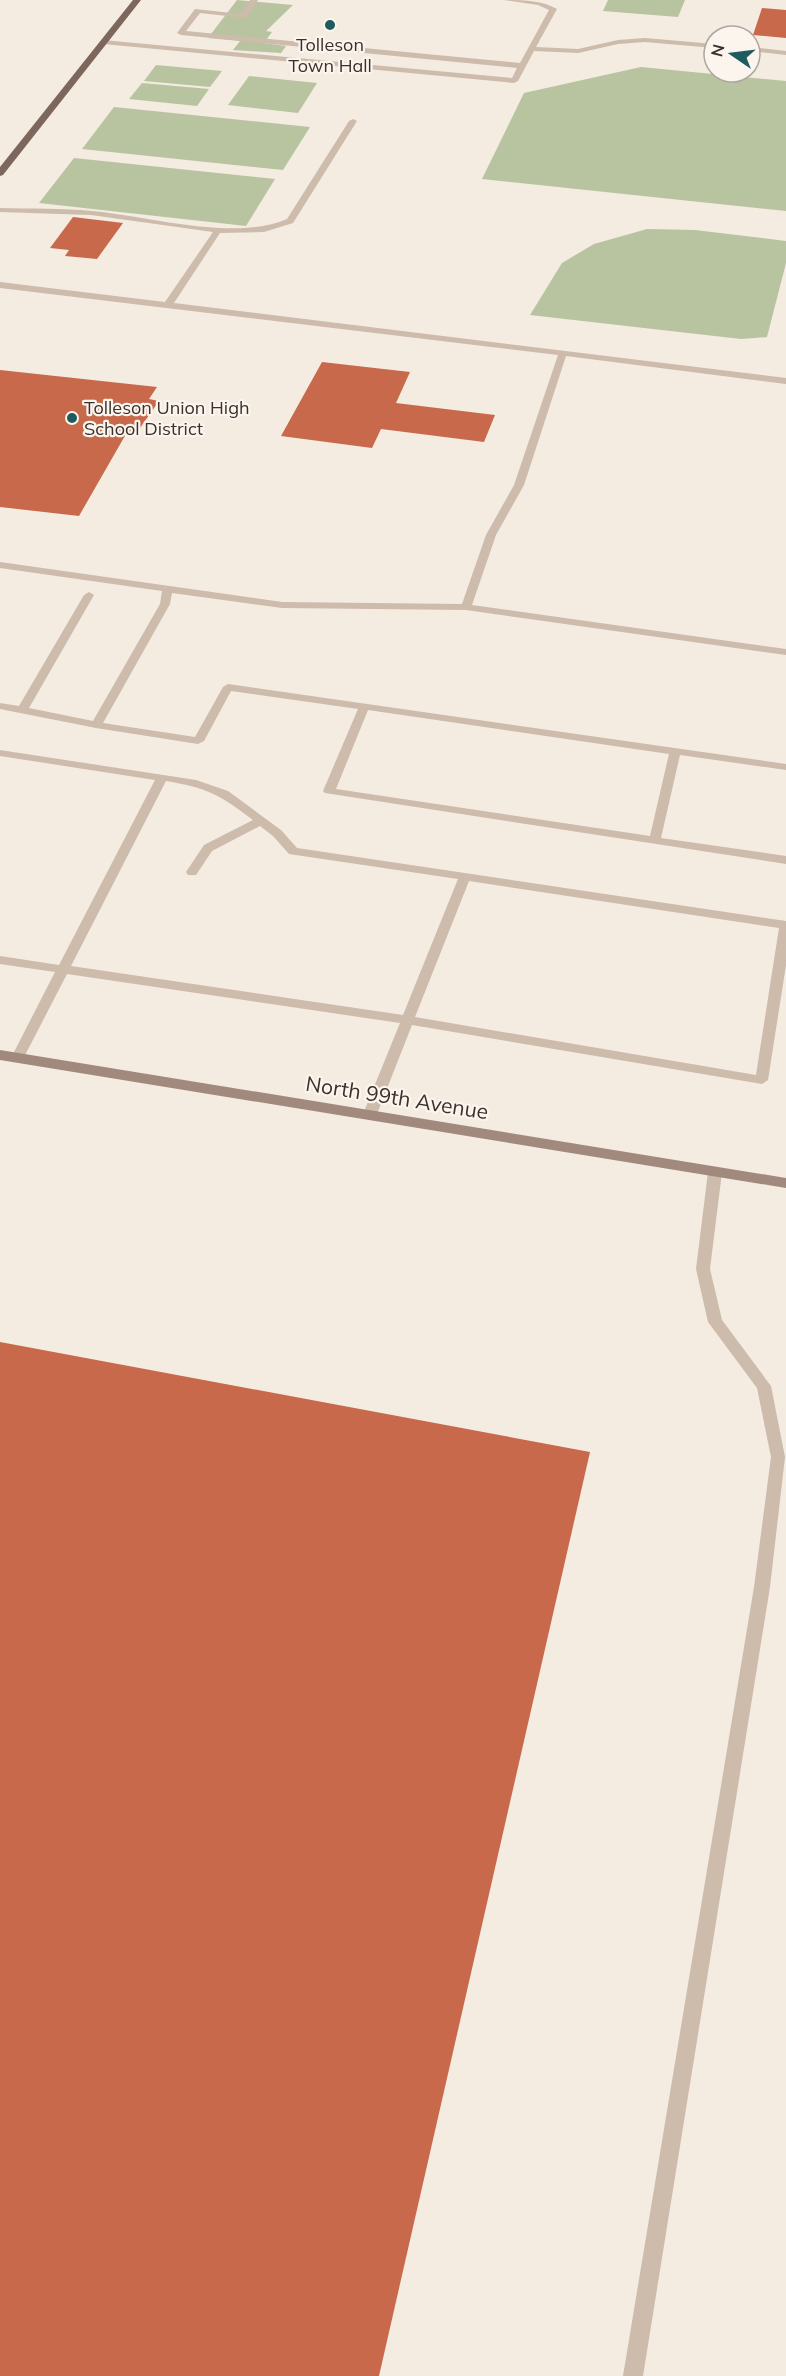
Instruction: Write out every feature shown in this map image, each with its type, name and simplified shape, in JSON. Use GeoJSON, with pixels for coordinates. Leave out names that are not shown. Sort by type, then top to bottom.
{"type":"FeatureCollection","features":[{"type":"Feature","properties":{"kind":"main road"},"geometry":{"type":"LineString","coordinates":[[0,173],[137,0]]}},
{"type":"Feature","properties":{"kind":"main road","name":"North 99th Avenue"},"geometry":{"type":"LineString","coordinates":[[0,1055],[786,1183]]}},
{"type":"Feature","properties":{"kind":"lane"},"geometry":{"type":"LineString","coordinates":[[236,27],[254,0]]}},
{"type":"Feature","properties":{"kind":"lane"},"geometry":{"type":"LineString","coordinates":[[103,42],[514,81],[533,50],[553,9],[539,1],[508,0]]}},
{"type":"Feature","properties":{"kind":"lane"},"geometry":{"type":"LineString","coordinates":[[236,27],[198,11],[181,33],[236,27],[523,66]]}},
{"type":"Feature","properties":{"kind":"lane"},"geometry":{"type":"LineString","coordinates":[[533,50],[578,51],[618,42],[645,40],[702,45]]}},
{"type":"Feature","properties":{"kind":"lane"},"geometry":{"type":"LineString","coordinates":[[762,50],[786,52]]}},
{"type":"Feature","properties":{"kind":"lane"},"geometry":{"type":"LineString","coordinates":[[0,210],[91,213],[218,230],[261,231],[277,227],[290,221],[353,121]]}},
{"type":"Feature","properties":{"kind":"lane"},"geometry":{"type":"LineString","coordinates":[[168,305],[218,230]]}},
{"type":"Feature","properties":{"kind":"lane"},"geometry":{"type":"LineString","coordinates":[[0,285],[786,381]]}},
{"type":"Feature","properties":{"kind":"lane"},"geometry":{"type":"LineString","coordinates":[[466,607],[491,535],[519,485],[563,353]]}},
{"type":"Feature","properties":{"kind":"lane"},"geometry":{"type":"LineString","coordinates":[[0,565],[282,605],[466,607],[786,652]]}},
{"type":"Feature","properties":{"kind":"lane"},"geometry":{"type":"LineString","coordinates":[[96,724],[165,604],[168,588]]}},
{"type":"Feature","properties":{"kind":"lane"},"geometry":{"type":"LineString","coordinates":[[22,710],[89,595]]}},
{"type":"Feature","properties":{"kind":"lane"},"geometry":{"type":"LineString","coordinates":[[0,706],[198,741],[228,687],[786,767]]}},
{"type":"Feature","properties":{"kind":"lane"},"geometry":{"type":"LineString","coordinates":[[364,707],[329,791],[786,860]]}},
{"type":"Feature","properties":{"kind":"lane"},"geometry":{"type":"LineString","coordinates":[[655,840],[675,751]]}},
{"type":"Feature","properties":{"kind":"lane"},"geometry":{"type":"LineString","coordinates":[[0,753],[192,782],[224,793],[277,833],[294,851],[786,925],[762,1080],[408,1020],[0,960]]}},
{"type":"Feature","properties":{"kind":"lane"},"geometry":{"type":"LineString","coordinates":[[17,1058],[162,778]]}},
{"type":"Feature","properties":{"kind":"lane"},"geometry":{"type":"LineString","coordinates":[[192,872],[208,848],[261,820]]}},
{"type":"Feature","properties":{"kind":"lane"},"geometry":{"type":"LineString","coordinates":[[370,1114],[465,876]]}},
{"type":"Feature","properties":{"kind":"lane"},"geometry":{"type":"LineString","coordinates":[[633,2376],[762,1587],[778,1457],[764,1386],[715,1322],[703,1269],[715,1172]]}},
{"type":"Feature","properties":{"kind":"green space"},"geometry":{"type":"Polygon","coordinates":[[[237,0],[293,5],[266,31],[272,32],[264,43],[286,46],[281,53],[233,50],[240,41],[208,38],[237,0]]]}},
{"type":"Feature","properties":{"kind":"green space"},"geometry":{"type":"Polygon","coordinates":[[[608,0],[685,0],[678,17],[603,11],[608,0]]]}},
{"type":"Feature","properties":{"kind":"green space"},"geometry":{"type":"Polygon","coordinates":[[[156,65],[222,71],[210,87],[144,81],[156,65]]]}},
{"type":"Feature","properties":{"kind":"green space"},"geometry":{"type":"Polygon","coordinates":[[[641,67],[702,73],[702,84],[762,84],[762,79],[786,81],[786,211],[482,179],[524,93],[641,67]]]}},
{"type":"Feature","properties":{"kind":"green space"},"geometry":{"type":"Polygon","coordinates":[[[249,76],[317,83],[298,113],[228,105],[249,76]]]}},
{"type":"Feature","properties":{"kind":"green space"},"geometry":{"type":"Polygon","coordinates":[[[142,83],[209,89],[197,106],[129,99],[142,83]]]}},
{"type":"Feature","properties":{"kind":"green space"},"geometry":{"type":"Polygon","coordinates":[[[114,107],[310,127],[283,170],[82,149],[114,107]]]}},
{"type":"Feature","properties":{"kind":"green space"},"geometry":{"type":"Polygon","coordinates":[[[74,158],[275,179],[246,226],[39,203],[74,158]]]}},
{"type":"Feature","properties":{"kind":"green space"},"geometry":{"type":"Polygon","coordinates":[[[647,229],[695,230],[786,241],[786,263],[767,337],[741,339],[530,315],[562,263],[594,244],[647,229]]]}},
{"type":"Feature","properties":{"kind":"building"},"geometry":{"type":"Polygon","coordinates":[[[762,8],[786,10],[786,38],[762,36],[762,24],[757,24],[762,8]]]}},
{"type":"Feature","properties":{"kind":"building"},"geometry":{"type":"Polygon","coordinates":[[[73,217],[123,223],[97,259],[65,256],[69,250],[50,248],[73,217]]]}},
{"type":"Feature","properties":{"kind":"building"},"geometry":{"type":"Polygon","coordinates":[[[322,362],[410,372],[396,403],[495,415],[484,442],[381,429],[372,448],[281,436],[322,362]]]}},
{"type":"Feature","properties":{"kind":"building","name":"Tolleson Union High School District"},"geometry":{"type":"Polygon","coordinates":[[[0,370],[157,387],[149,399],[159,401],[135,435],[126,434],[79,516],[0,507],[0,370]]]}},
{"type":"Feature","properties":{"kind":"building"},"geometry":{"type":"Polygon","coordinates":[[[0,1342],[590,1452],[379,2376],[0,2376],[0,1342]]]}},
{"type":"Feature","properties":{"kind":"place","name":"Tolleson Town Hall"},"geometry":{"type":"Point","coordinates":[330,25]}},
{"type":"Feature","properties":{"kind":"place","name":"Tolleson Union High School District"},"geometry":{"type":"Point","coordinates":[72,418]}}]}
